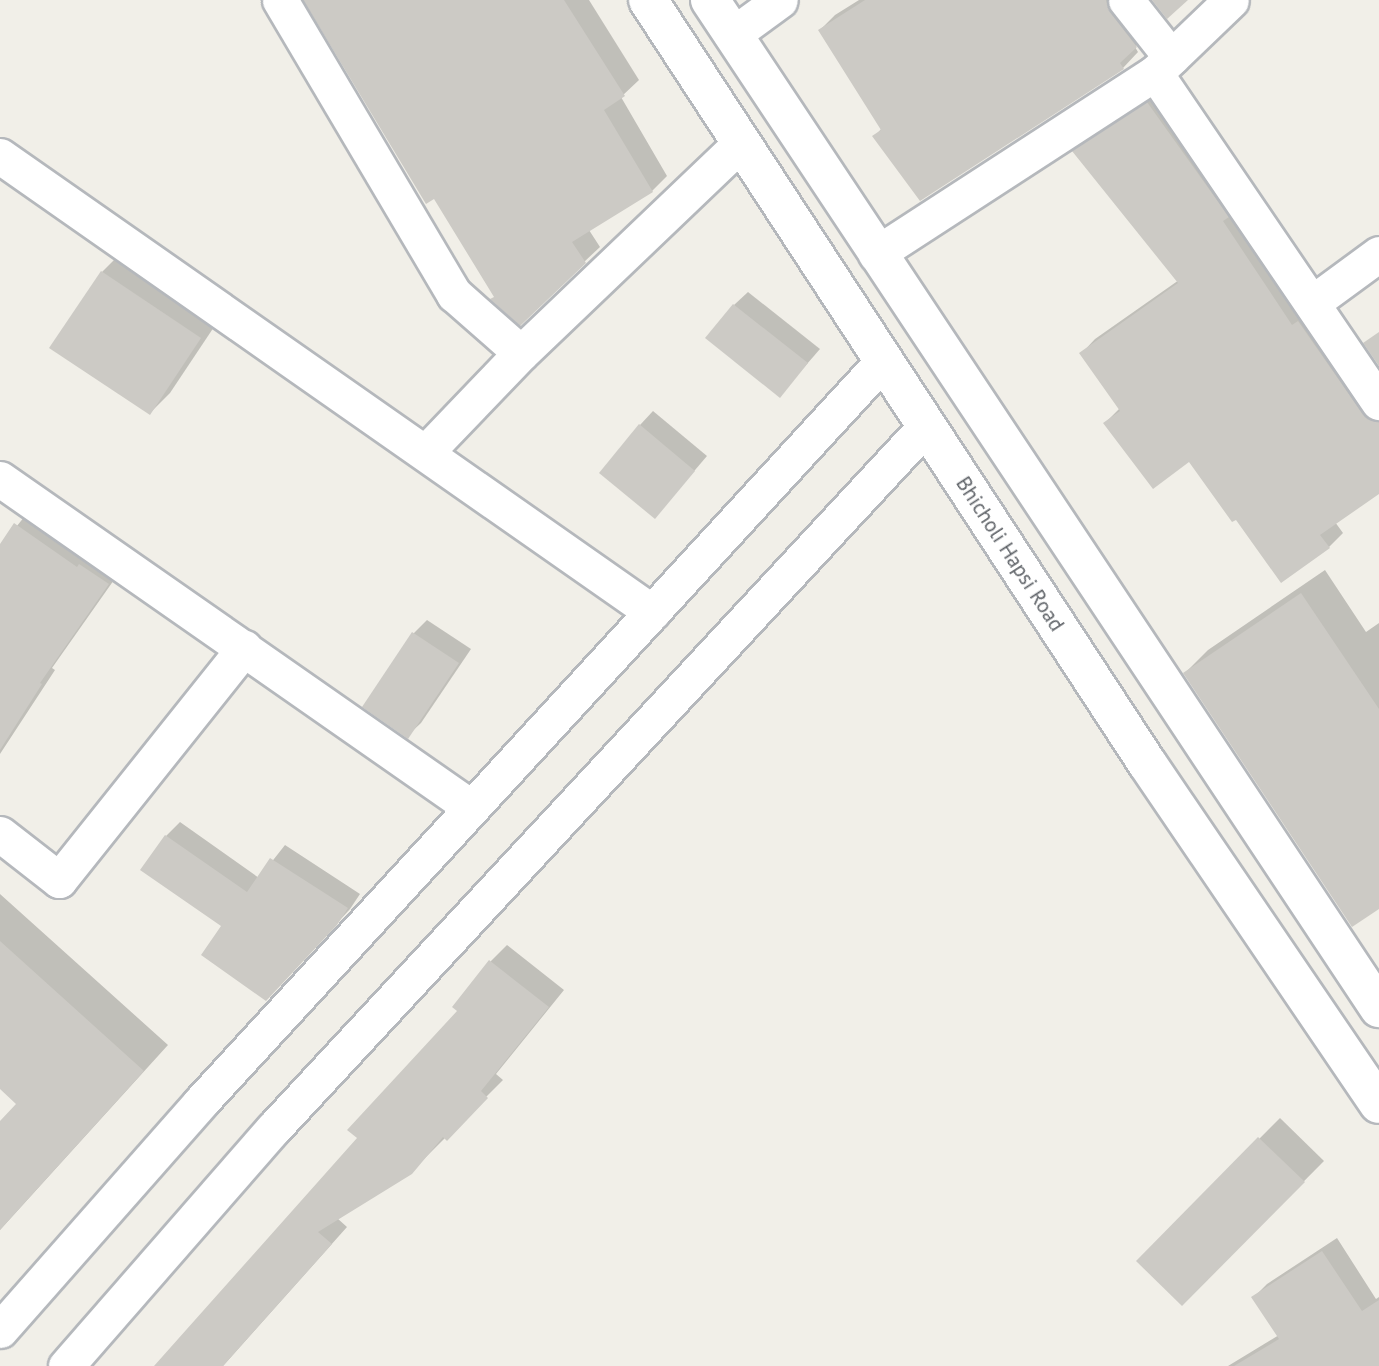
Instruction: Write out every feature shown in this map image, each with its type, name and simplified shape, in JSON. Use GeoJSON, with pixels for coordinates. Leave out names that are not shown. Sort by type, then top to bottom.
{"type":"FeatureCollection","features":[{"type":"Feature","properties":{"kind":"street"},"geometry":{"type":"LineString","coordinates":[[280,0],[454,294],[521,353]]}},
{"type":"Feature","properties":{"kind":"street","name":"Bhicholi Hapsi Road"},"geometry":{"type":"LineString","coordinates":[[648,0],[1147,763],[1379,1104]]}},
{"type":"Feature","properties":{"kind":"street"},"geometry":{"type":"LineString","coordinates":[[709,0],[1379,1008]]}},
{"type":"Feature","properties":{"kind":"street"},"geometry":{"type":"LineString","coordinates":[[732,35],[780,0]]}},
{"type":"Feature","properties":{"kind":"street"},"geometry":{"type":"LineString","coordinates":[[1126,0],[1163,65],[1312,303],[1379,402]]}},
{"type":"Feature","properties":{"kind":"street"},"geometry":{"type":"LineString","coordinates":[[876,254],[1163,65],[1231,0]]}},
{"type":"Feature","properties":{"kind":"street"},"geometry":{"type":"LineString","coordinates":[[426,452],[521,353],[740,144]]}},
{"type":"Feature","properties":{"kind":"street"},"geometry":{"type":"LineString","coordinates":[[0,156],[652,612]]}},
{"type":"Feature","properties":{"kind":"street"},"geometry":{"type":"LineString","coordinates":[[1312,303],[1379,254]]}},
{"type":"Feature","properties":{"kind":"street"},"geometry":{"type":"LineString","coordinates":[[0,1330],[200,1103],[883,361]]}},
{"type":"Feature","properties":{"kind":"street"},"geometry":{"type":"LineString","coordinates":[[66,1366],[274,1129],[926,426]]}},
{"type":"Feature","properties":{"kind":"street"},"geometry":{"type":"LineString","coordinates":[[0,479],[472,808]]}},
{"type":"Feature","properties":{"kind":"street"},"geometry":{"type":"LineString","coordinates":[[0,834],[59,880],[244,648]]}},
{"type":"Feature","properties":{"kind":"building"},"geometry":{"type":"Polygon","coordinates":[[[303,0],[564,0],[625,96],[604,110],[653,192],[572,242],[586,263],[520,326],[490,299],[494,297],[434,199],[426,204],[303,0]]]}},
{"type":"Feature","properties":{"kind":"building"},"geometry":{"type":"Polygon","coordinates":[[[865,0],[1106,0],[1110,12],[1137,47],[1120,63],[1124,69],[920,201],[872,136],[881,130],[818,30],[865,0]]]}},
{"type":"Feature","properties":{"kind":"building"},"geometry":{"type":"Polygon","coordinates":[[[1152,0],[1188,0],[1167,19],[1152,0]]]}},
{"type":"Feature","properties":{"kind":"building"},"geometry":{"type":"Polygon","coordinates":[[[1147,102],[1229,217],[1223,221],[1292,325],[1298,321],[1362,413],[1379,422],[1379,494],[1320,535],[1330,548],[1281,583],[1236,520],[1232,522],[1189,462],[1153,489],[1103,423],[1120,411],[1079,353],[1178,283],[1072,151],[1147,102]]]}},
{"type":"Feature","properties":{"kind":"building"},"geometry":{"type":"Polygon","coordinates":[[[101,271],[201,338],[150,415],[49,348],[101,271]]]}},
{"type":"Feature","properties":{"kind":"building"},"geometry":{"type":"Polygon","coordinates":[[[733,304],[808,363],[780,398],[705,338],[733,304]]]}},
{"type":"Feature","properties":{"kind":"building"},"geometry":{"type":"Polygon","coordinates":[[[1379,332],[1379,366],[1363,343],[1379,332]]]}},
{"type":"Feature","properties":{"kind":"building"},"geometry":{"type":"Polygon","coordinates":[[[639,424],[695,471],[655,519],[599,473],[639,424]]]}},
{"type":"Feature","properties":{"kind":"building"},"geometry":{"type":"Polygon","coordinates":[[[14,523],[77,567],[79,564],[109,584],[40,683],[42,684],[0,750],[0,544],[14,523]]]}},
{"type":"Feature","properties":{"kind":"building"},"geometry":{"type":"Polygon","coordinates":[[[1301,593],[1379,709],[1379,909],[1352,927],[1183,673],[1301,593]]]}},
{"type":"Feature","properties":{"kind":"building"},"geometry":{"type":"Polygon","coordinates":[[[412,632],[459,663],[408,739],[362,707],[412,632]]]}},
{"type":"Feature","properties":{"kind":"building"},"geometry":{"type":"Polygon","coordinates":[[[165,835],[247,892],[270,858],[348,908],[337,925],[266,1001],[201,955],[221,926],[140,870],[165,835]]]}},
{"type":"Feature","properties":{"kind":"building"},"geometry":{"type":"Polygon","coordinates":[[[0,941],[144,1071],[0,1230],[0,1121],[16,1104],[0,1089],[0,941]]]}},
{"type":"Feature","properties":{"kind":"building"},"geometry":{"type":"Polygon","coordinates":[[[489,960],[549,1007],[481,1091],[488,1098],[447,1141],[443,1137],[412,1174],[318,1232],[332,1244],[223,1366],[154,1366],[357,1138],[347,1130],[457,1011],[452,1007],[489,960]]]}},
{"type":"Feature","properties":{"kind":"building"},"geometry":{"type":"Polygon","coordinates":[[[1258,1137],[1305,1182],[1182,1306],[1136,1261],[1258,1137]]]}},
{"type":"Feature","properties":{"kind":"building"},"geometry":{"type":"Polygon","coordinates":[[[1322,1251],[1362,1311],[1379,1300],[1379,1366],[1234,1366],[1279,1339],[1251,1297],[1322,1251]]]}}]}
